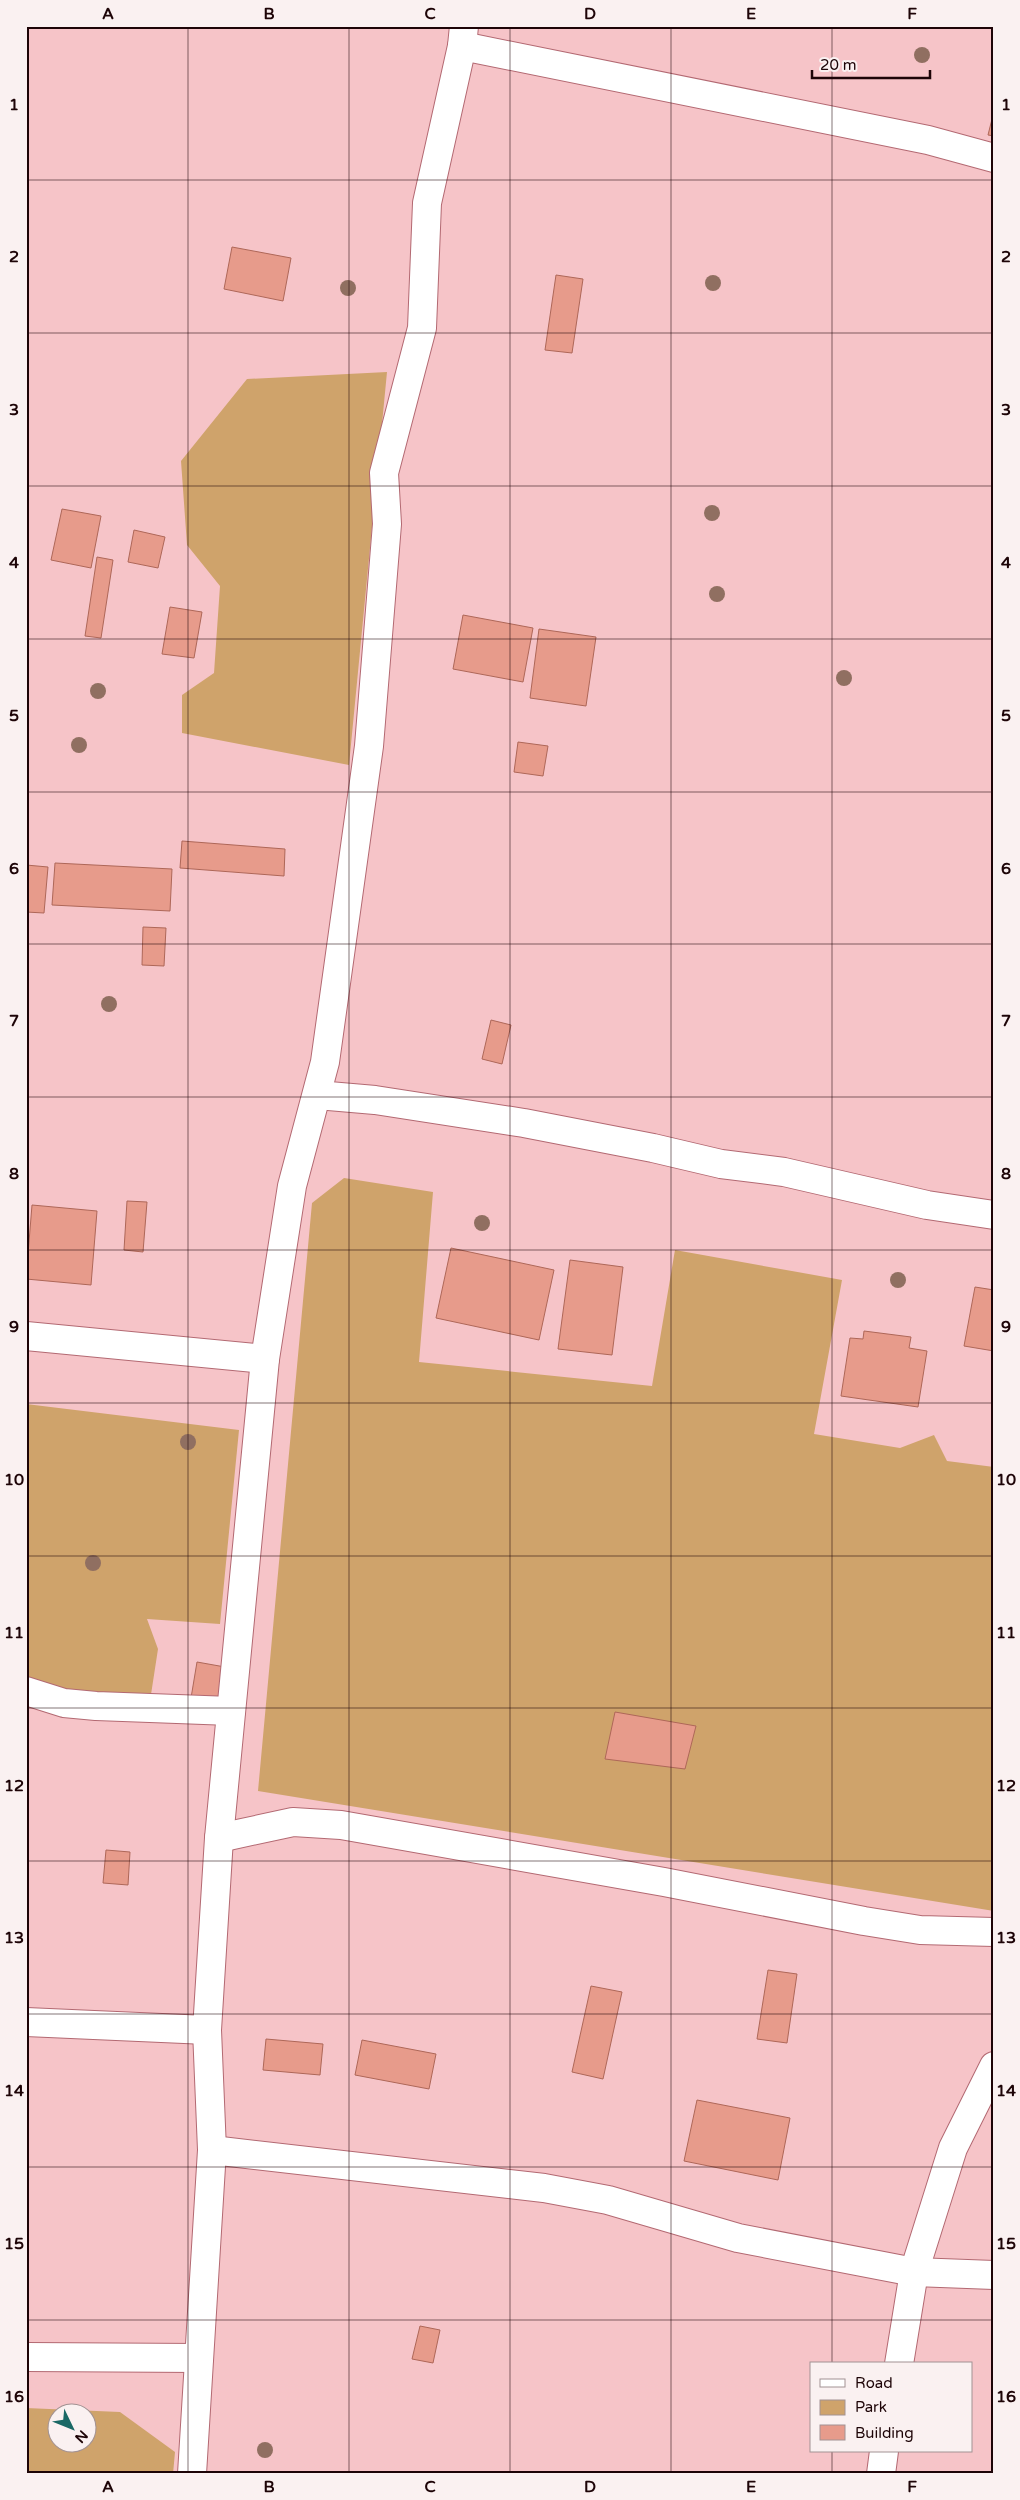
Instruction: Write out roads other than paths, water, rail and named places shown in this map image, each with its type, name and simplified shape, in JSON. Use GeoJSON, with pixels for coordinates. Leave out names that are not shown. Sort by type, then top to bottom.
{"type":"FeatureCollection","features":[{"type":"Feature","properties":{"kind":"street"},"geometry":{"type":"LineString","coordinates":[[192,2474],[212,2150],[207,2030],[219,1838],[265,1359],[292,1186],[325,1062],[369,746],[387,524],[384,474],[422,328],[427,203],[463,36],[928,140],[994,158]]}},
{"type":"Feature","properties":{"kind":"street"},"geometry":{"type":"LineString","coordinates":[[317,1095],[375,1100],[524,1123],[653,1148],[721,1164],[784,1172],[927,1205],[994,1215]]}},
{"type":"Feature","properties":{"kind":"street"},"geometry":{"type":"LineString","coordinates":[[26,1336],[265,1359]]}},
{"type":"Feature","properties":{"kind":"street"},"geometry":{"type":"LineString","coordinates":[[26,1691],[64,1703],[231,1711]]}},
{"type":"Feature","properties":{"kind":"street"},"geometry":{"type":"LineString","coordinates":[[219,1838],[293,1822],[341,1825],[664,1882],[864,1921],[920,1930],[994,1932]]}},
{"type":"Feature","properties":{"kind":"street"},"geometry":{"type":"LineString","coordinates":[[26,2022],[207,2030]]}},
{"type":"Feature","properties":{"kind":"street"},"geometry":{"type":"LineString","coordinates":[[899,2362],[914,2272],[953,2148],[994,2066]]}},
{"type":"Feature","properties":{"kind":"street"},"geometry":{"type":"LineString","coordinates":[[212,2150],[544,2188],[608,2200],[738,2238],[914,2272],[994,2275]]}},
{"type":"Feature","properties":{"kind":"street"},"geometry":{"type":"LineString","coordinates":[[26,2357],[199,2358]]}},
{"type":"Feature","properties":{"kind":"street"},"geometry":{"type":"LineString","coordinates":[[881,2474],[884,2452]]}}]}
